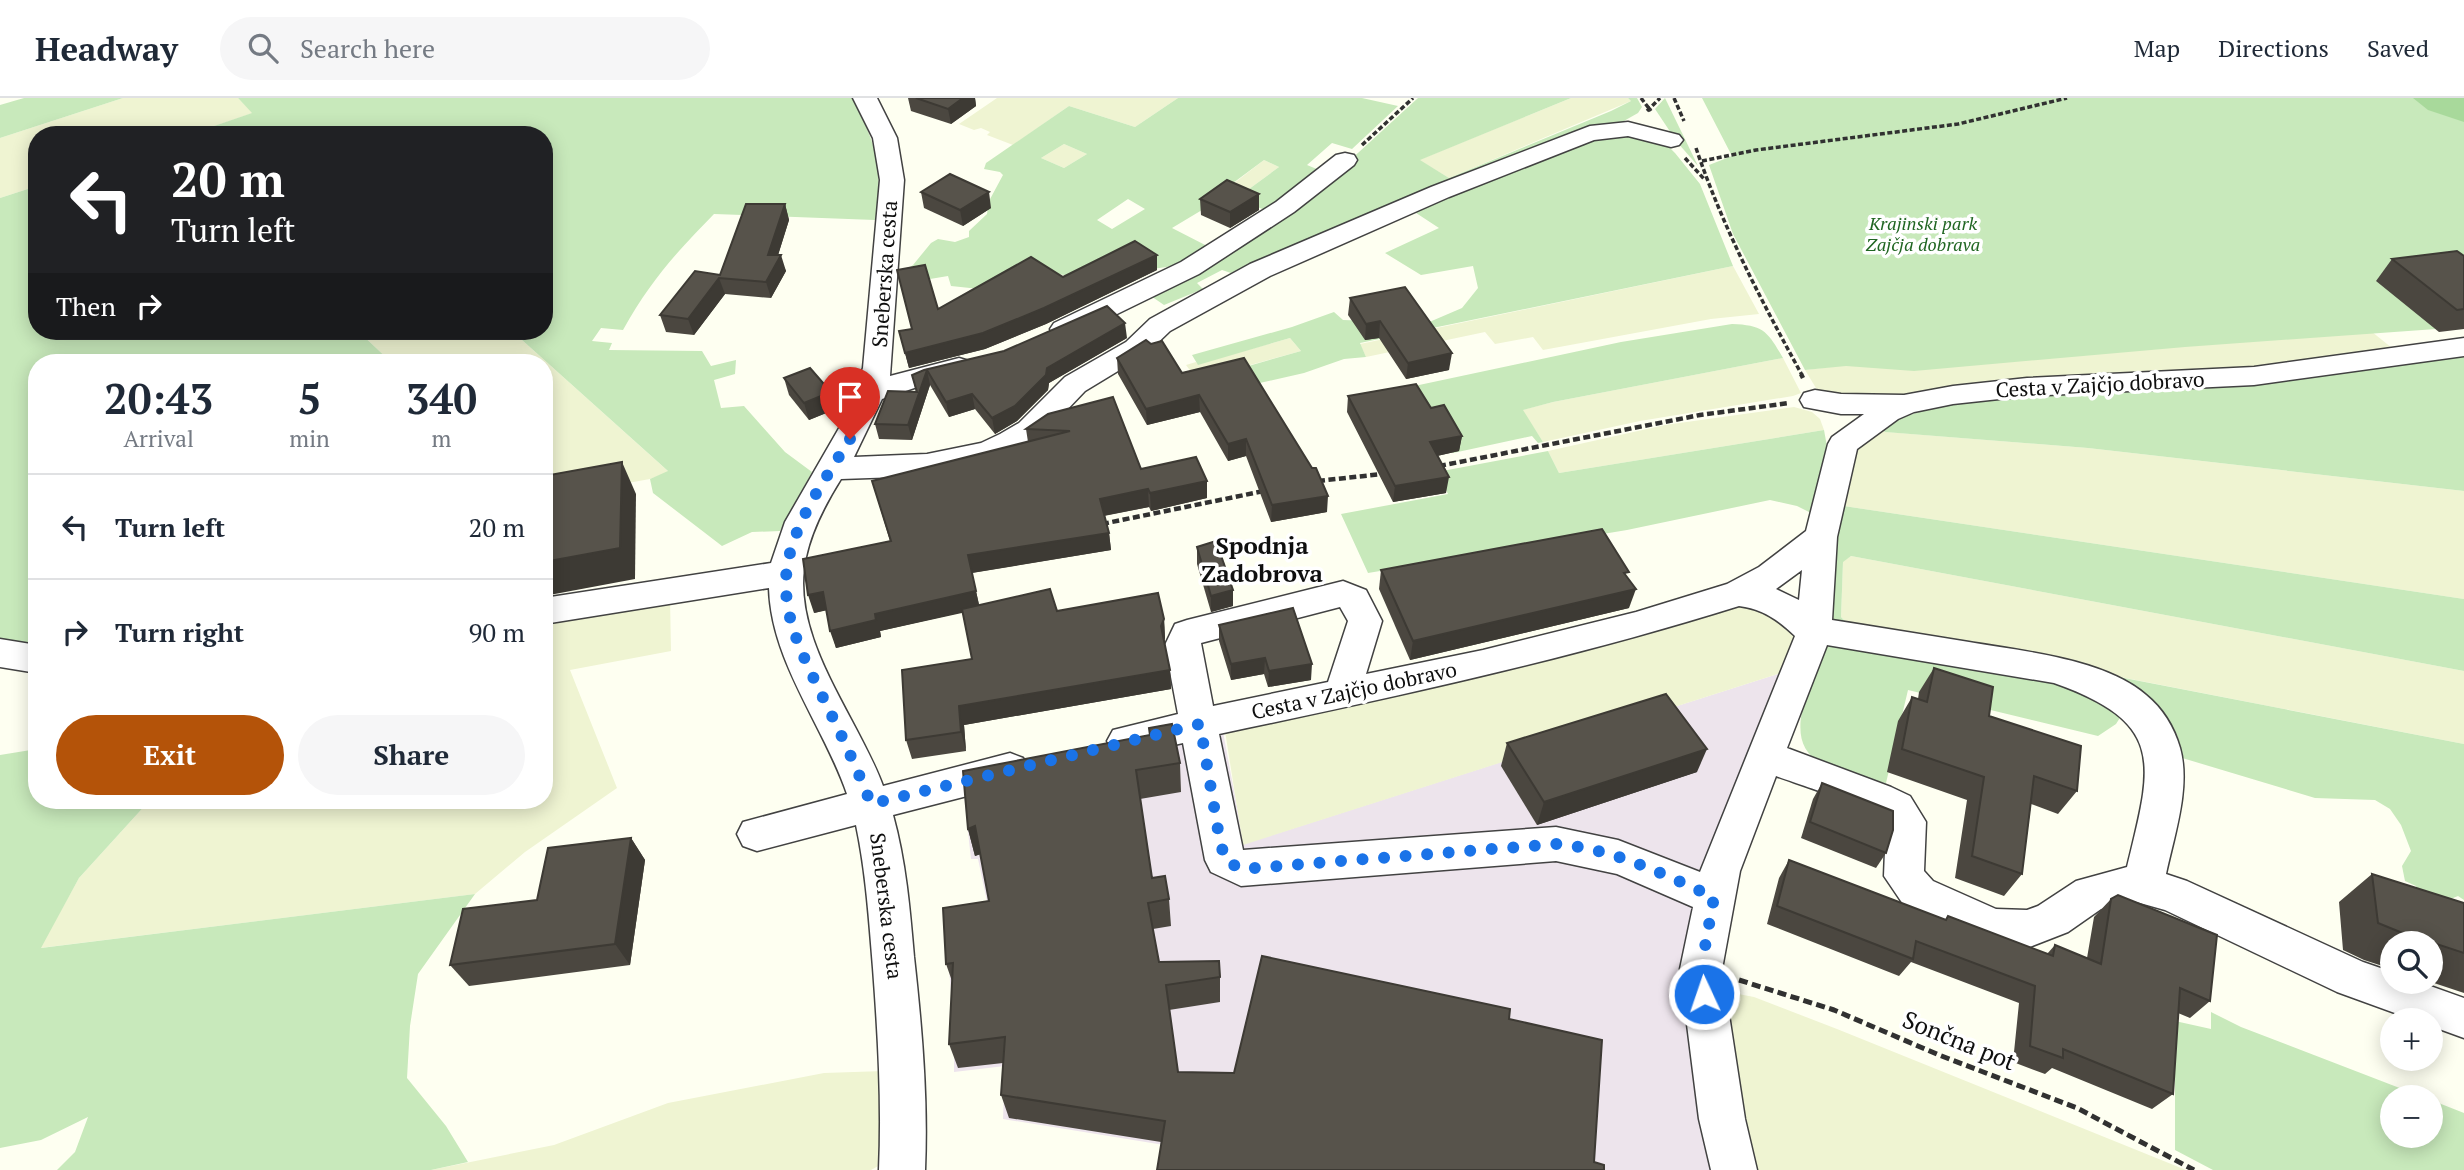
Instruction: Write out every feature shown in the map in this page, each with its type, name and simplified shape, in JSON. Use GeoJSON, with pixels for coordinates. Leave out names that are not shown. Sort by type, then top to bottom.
{"type":"FeatureCollection","features":[{"type":"Feature","properties":{"kind":"street","name":"Sneberska cesta"},"geometry":{"type":"LineString","coordinates":[[865,98],[885,138],[892,180],[881,343],[871,393],[850,439],[799,528],[786,573],[788,611],[799,646],[871,804],[887,883],[901,1027],[905,1102],[902,1170]]}},
{"type":"Feature","properties":{"kind":"street"},"geometry":{"type":"LineString","coordinates":[[831,469],[926,465],[989,451],[1030,430],[1075,384],[1136,348],[1160,325],[1260,270],[1316,244],[1590,133],[1628,129],[1682,133]]}},
{"type":"Feature","properties":{"kind":"street"},"geometry":{"type":"LineString","coordinates":[[1036,342],[1190,268],[1285,207],[1345,160]]}},
{"type":"Feature","properties":{"kind":"street","name":"Cesta v Zajčjo dobravo"},"geometry":{"type":"LineString","coordinates":[[1734,1170],[1722,1119],[1701,969],[1720,871],[1814,631],[1821,537],[1843,444],[1869,423],[1907,404],[1989,390],[2254,376],[2464,347]]}},
{"type":"Feature","properties":{"kind":"street"},"geometry":{"type":"LineString","coordinates":[[871,393],[918,376],[984,361]]}},
{"type":"Feature","properties":{"kind":"street"},"geometry":{"type":"LineString","coordinates":[[1815,400],[1866,405],[1907,404]]}},
{"type":"Feature","properties":{"kind":"street","name":"Cesta v Zajčjo dobravo"},"geometry":{"type":"LineString","coordinates":[[1100,748],[1496,661],[1636,625],[1739,593],[1771,576],[1821,537]]}},
{"type":"Feature","properties":{"kind":"street"},"geometry":{"type":"LineString","coordinates":[[553,610],[786,573]]}},
{"type":"Feature","properties":{"kind":"street"},"geometry":{"type":"LineString","coordinates":[[1739,593],[1761,595],[1776,601],[1814,631],[1965,653],[2056,670],[2087,679],[2124,698],[2146,715],[2156,729],[2163,750],[2164,796],[2143,886]]}},
{"type":"Feature","properties":{"kind":"street"},"geometry":{"type":"LineString","coordinates":[[1342,695],[1365,621],[1354,599],[1343,594],[1187,633],[1183,645],[1225,860],[1241,869],[1556,844],[1588,846],[1618,855],[1714,897]]}},
{"type":"Feature","properties":{"kind":"street"},"geometry":{"type":"LineString","coordinates":[[0,653],[28,658]]}},
{"type":"Feature","properties":{"kind":"street"},"geometry":{"type":"LineString","coordinates":[[1765,756],[1877,798],[1896,808],[1906,822],[1904,877],[1919,894],[1993,927],[2027,929],[2053,919],[2090,894],[2133,883],[2173,894],[2352,978],[2464,1018]]}},
{"type":"Feature","properties":{"kind":"street"},"geometry":{"type":"LineString","coordinates":[[757,834],[1037,763]]}},
{"type":"Feature","properties":{"kind":"path"},"geometry":{"type":"LineString","coordinates":[[1345,160],[1413,98]]}},
{"type":"Feature","properties":{"kind":"path"},"geometry":{"type":"LineString","coordinates":[[1649,109],[1660,98]]}},
{"type":"Feature","properties":{"kind":"path"},"geometry":{"type":"LineString","coordinates":[[1435,466],[1700,415],[1815,400],[1751,282],[1707,181],[1702,160],[1682,133],[1674,98]]}},
{"type":"Feature","properties":{"kind":"path"},"geometry":{"type":"LineString","coordinates":[[1702,160],[1755,150],[1958,124],[2067,98]]}},
{"type":"Feature","properties":{"kind":"path"},"geometry":{"type":"LineString","coordinates":[[1306,482],[1383,474]]}},
{"type":"Feature","properties":{"kind":"path"},"geometry":{"type":"LineString","coordinates":[[1102,524],[1265,491]]}},
{"type":"Feature","properties":{"kind":"path","name":"Sončna pot"},"geometry":{"type":"LineString","coordinates":[[1701,969],[1834,1010],[1939,1055],[2077,1108],[2194,1170]]}},
{"type":"Feature","properties":{"kind":"shaded area"},"geometry":{"type":"Polygon","coordinates":[[[1787,671],[1693,937],[1728,1170],[1160,1170],[1164,1145],[1003,1119],[1005,1066],[954,1072],[954,1027],[996,988],[951,993],[946,933],[992,925],[978,859],[971,859],[964,796],[1073,764],[1177,745],[1223,732],[1244,844],[1787,671]]]}},
{"type":"Feature","properties":{"kind":"green space"},"geometry":{"type":"Polygon","coordinates":[[[24,98],[123,98],[37,126],[28,126],[28,129],[0,138],[0,105],[24,98]]]}},
{"type":"Feature","properties":{"kind":"green space"},"geometry":{"type":"Polygon","coordinates":[[[123,98],[238,98],[253,113],[215,126],[37,126],[123,98]]]}},
{"type":"Feature","properties":{"kind":"green space"},"geometry":{"type":"Polygon","coordinates":[[[238,98],[852,98],[876,155],[879,198],[878,216],[875,220],[714,214],[664,268],[623,330],[601,328],[592,341],[612,343],[609,350],[702,351],[711,366],[736,360],[735,374],[714,380],[721,408],[744,406],[785,452],[812,472],[780,531],[752,532],[722,546],[653,493],[650,479],[668,471],[553,368],[553,354],[538,354],[522,340],[553,340],[553,126],[214,126],[252,113],[238,98]]]}},
{"type":"Feature","properties":{"kind":"green space"},"geometry":{"type":"Polygon","coordinates":[[[997,98],[1178,98],[1135,127],[1069,106],[1013,145],[987,135],[990,132],[981,128],[974,130],[959,124],[997,98]]]}},
{"type":"Feature","properties":{"kind":"green space"},"geometry":{"type":"Polygon","coordinates":[[[1178,98],[1362,98],[1398,106],[1352,149],[1332,143],[1307,165],[1324,172],[1265,210],[1227,195],[1172,228],[1211,248],[1187,264],[1090,278],[1048,273],[989,290],[951,286],[948,276],[900,284],[901,273],[913,265],[931,243],[938,239],[955,242],[969,237],[969,231],[987,214],[989,201],[1003,175],[984,169],[986,163],[1069,106],[1135,127],[1178,98]],[[1064,144],[1041,158],[1064,168],[1087,154],[1064,144]],[[1264,160],[1229,186],[1245,192],[1279,167],[1264,160]],[[1128,199],[1097,220],[1112,229],[1145,209],[1128,199]]]}},
{"type":"Feature","properties":{"kind":"green space"},"geometry":{"type":"Polygon","coordinates":[[[1418,98],[1571,98],[1420,160],[1449,178],[1611,111],[1631,101],[1628,98],[1637,98],[1642,107],[1638,113],[1615,126],[1384,212],[1377,209],[1231,273],[1222,270],[1197,283],[1203,289],[1164,305],[1148,294],[1335,174],[1418,98]]]}},
{"type":"Feature","properties":{"kind":"green space"},"geometry":{"type":"Polygon","coordinates":[[[1571,98],[1628,98],[1631,101],[1449,178],[1419,160],[1571,98]]]}},
{"type":"Feature","properties":{"kind":"green space"},"geometry":{"type":"Polygon","coordinates":[[[1665,98],[1698,166],[1677,142],[1655,109],[1665,98]]]}},
{"type":"Feature","properties":{"kind":"green space","name":"Krajinski park Zajčja dobrava"},"geometry":{"type":"Polygon","coordinates":[[[1702,98],[2464,98],[2464,327],[2185,347],[1914,371],[1846,366],[1805,370],[1733,234],[1709,165],[1732,156],[1702,98]]]}},
{"type":"Feature","properties":{"kind":"green space"},"geometry":{"type":"Polygon","coordinates":[[[2413,98],[2464,98],[2464,122],[2428,110],[2413,98]]]}},
{"type":"Feature","properties":{"kind":"green space"},"geometry":{"type":"Polygon","coordinates":[[[28,129],[28,189],[0,198],[0,138],[28,129]]]}},
{"type":"Feature","properties":{"kind":"green space"},"geometry":{"type":"Polygon","coordinates":[[[1617,132],[1665,143],[1675,153],[1700,184],[1733,266],[1360,343],[1366,357],[1344,359],[1304,373],[1255,384],[1245,367],[1301,351],[1290,338],[1198,365],[1192,355],[1292,327],[1334,312],[1343,320],[1427,323],[1462,308],[1478,288],[1473,266],[1421,275],[1385,253],[1439,228],[1410,209],[1494,173],[1617,132]]]}},
{"type":"Feature","properties":{"kind":"green space"},"geometry":{"type":"Polygon","coordinates":[[[1064,144],[1087,154],[1064,168],[1041,158],[1064,144]]]}},
{"type":"Feature","properties":{"kind":"green space"},"geometry":{"type":"Polygon","coordinates":[[[1264,160],[1279,167],[1245,192],[1229,187],[1264,160]]]}},
{"type":"Feature","properties":{"kind":"green space"},"geometry":{"type":"Polygon","coordinates":[[[28,189],[28,340],[368,340],[382,354],[28,354],[28,662],[0,659],[0,198],[28,189]]]}},
{"type":"Feature","properties":{"kind":"green space"},"geometry":{"type":"Polygon","coordinates":[[[1733,266],[1759,314],[1711,319],[1543,350],[1533,337],[1495,344],[1485,332],[1366,357],[1360,344],[1733,266]]]}},
{"type":"Feature","properties":{"kind":"green space"},"geometry":{"type":"Polygon","coordinates":[[[2341,307],[2392,348],[2261,367],[1913,396],[1825,394],[1816,388],[1805,370],[2341,307]]]}},
{"type":"Feature","properties":{"kind":"green space"},"geometry":{"type":"Polygon","coordinates":[[[1732,324],[1751,326],[1764,332],[1783,358],[1523,410],[1543,442],[1538,443],[1532,436],[1453,453],[1432,418],[1405,388],[1621,342],[1732,324]]]}},
{"type":"Feature","properties":{"kind":"green space"},"geometry":{"type":"Polygon","coordinates":[[[1290,338],[1301,351],[1207,377],[1192,373],[1186,365],[1196,362],[1198,364],[1290,338]]]}},
{"type":"Feature","properties":{"kind":"green space"},"geometry":{"type":"Polygon","coordinates":[[[368,340],[522,340],[538,354],[382,354],[368,340]]]}},
{"type":"Feature","properties":{"kind":"green space"},"geometry":{"type":"Polygon","coordinates":[[[2464,352],[2464,491],[2088,448],[1885,432],[1878,426],[1954,400],[1995,395],[2180,389],[2249,383],[2464,352]]]}},
{"type":"Feature","properties":{"kind":"green space"},"geometry":{"type":"Polygon","coordinates":[[[1783,358],[1801,393],[1640,421],[1543,442],[1522,410],[1553,402],[1783,358]]]}},
{"type":"Feature","properties":{"kind":"green space"},"geometry":{"type":"Polygon","coordinates":[[[553,368],[669,472],[650,479],[553,496],[553,368]]]}},
{"type":"Feature","properties":{"kind":"green space"},"geometry":{"type":"Polygon","coordinates":[[[1794,407],[1812,412],[1820,419],[1824,430],[1559,473],[1548,451],[1665,425],[1794,407]]]}},
{"type":"Feature","properties":{"kind":"green space"},"geometry":{"type":"Polygon","coordinates":[[[1878,426],[1886,432],[2088,448],[2464,491],[2464,599],[1837,505],[1845,475],[1860,446],[1878,426]]]}},
{"type":"Feature","properties":{"kind":"green space"},"geometry":{"type":"Polygon","coordinates":[[[1824,430],[1828,452],[1813,514],[1797,506],[1770,500],[1627,530],[1368,573],[1341,514],[1448,494],[1437,472],[1548,451],[1559,473],[1824,430]]]}},
{"type":"Feature","properties":{"kind":"green space"},"geometry":{"type":"Polygon","coordinates":[[[1837,505],[2464,599],[2464,671],[1851,556],[1843,562],[1841,617],[1848,624],[1829,621],[1837,505]]]}},
{"type":"Feature","properties":{"kind":"green space"},"geometry":{"type":"Polygon","coordinates":[[[1851,556],[2464,671],[2464,744],[1848,624],[1841,617],[1843,561],[1851,556]]]}},
{"type":"Feature","properties":{"kind":"green space"},"geometry":{"type":"Polygon","coordinates":[[[670,598],[671,651],[570,670],[617,788],[525,852],[475,894],[40,948],[79,878],[142,809],[553,809],[553,621],[670,598]]]}},
{"type":"Feature","properties":{"kind":"green space"},"geometry":{"type":"Polygon","coordinates":[[[1729,605],[1752,605],[1791,629],[1795,637],[1787,671],[1243,845],[1225,731],[1729,605]]]}},
{"type":"Feature","properties":{"kind":"green space"},"geometry":{"type":"Polygon","coordinates":[[[1829,644],[2053,677],[2123,713],[2116,724],[2098,736],[1908,690],[1886,783],[1852,776],[1827,767],[1811,755],[1802,741],[1800,724],[1804,703],[1823,648],[1829,644]]]}},
{"type":"Feature","properties":{"kind":"green space"},"geometry":{"type":"Polygon","coordinates":[[[2119,677],[2464,744],[2464,900],[2458,896],[2441,903],[2419,898],[2416,886],[2405,881],[2402,866],[2411,851],[2401,825],[2390,809],[2375,800],[2315,798],[2179,757],[2179,741],[2170,724],[2154,706],[2119,677]]]}},
{"type":"Feature","properties":{"kind":"green space"},"geometry":{"type":"Polygon","coordinates":[[[28,750],[28,809],[142,809],[79,878],[41,948],[475,894],[418,974],[410,1026],[407,1078],[446,1126],[468,1162],[431,1170],[57,1170],[75,1152],[88,1117],[41,1140],[0,1148],[0,755],[28,750]]]}},
{"type":"Feature","properties":{"kind":"green space"},"geometry":{"type":"Polygon","coordinates":[[[1733,993],[1754,997],[1837,1029],[2186,1170],[1748,1170],[1723,1003],[1733,993]]]}},
{"type":"Feature","properties":{"kind":"green space"},"geometry":{"type":"Polygon","coordinates":[[[2211,1012],[2241,1027],[2392,1085],[2380,1085],[2380,1148],[2443,1148],[2443,1105],[2464,1113],[2464,1170],[2213,1170],[2175,1150],[2175,1021],[2211,1029],[2211,1012]]]}},
{"type":"Feature","properties":{"kind":"green space"},"geometry":{"type":"Polygon","coordinates":[[[884,1071],[880,1165],[871,1170],[431,1170],[554,1145],[668,1103],[824,1073],[884,1071]]]}},
{"type":"Feature","properties":{"kind":"building"},"geometry":{"type":"Polygon","coordinates":[[[916,98],[963,98],[948,109],[916,98]]]}},
{"type":"Feature","properties":{"kind":"building"},"geometry":{"type":"Polygon","coordinates":[[[950,174],[989,192],[960,210],[921,192],[950,174]]]}},
{"type":"Feature","properties":{"kind":"building"},"geometry":{"type":"Polygon","coordinates":[[[1227,180],[1259,194],[1230,212],[1200,199],[1227,180]]]}},
{"type":"Feature","properties":{"kind":"building"},"geometry":{"type":"Polygon","coordinates":[[[746,204],[785,204],[768,255],[781,255],[766,282],[719,278],[688,319],[660,315],[695,271],[720,275],[746,204]]]}},
{"type":"Feature","properties":{"kind":"building"},"geometry":{"type":"Polygon","coordinates":[[[1135,241],[1157,255],[1044,308],[983,333],[905,353],[899,331],[912,329],[897,270],[925,265],[938,309],[1031,257],[1063,277],[1135,241]]]}},
{"type":"Feature","properties":{"kind":"building"},"geometry":{"type":"Polygon","coordinates":[[[2457,251],[2464,256],[2464,309],[2457,310],[2392,259],[2457,251]]]}},
{"type":"Feature","properties":{"kind":"building"},"geometry":{"type":"Polygon","coordinates":[[[1405,287],[1452,353],[1408,363],[1380,321],[1366,324],[1350,298],[1405,287]]]}},
{"type":"Feature","properties":{"kind":"building"},"geometry":{"type":"Polygon","coordinates":[[[1107,306],[1125,323],[1047,368],[1046,375],[1015,406],[992,418],[972,394],[946,402],[927,370],[908,425],[875,424],[888,391],[917,392],[912,375],[924,370],[1004,351],[1107,306]]]}},
{"type":"Feature","properties":{"kind":"building"},"geometry":{"type":"Polygon","coordinates":[[[1146,340],[1151,344],[1162,341],[1182,373],[1244,358],[1312,468],[1316,468],[1328,496],[1272,505],[1246,439],[1228,444],[1199,395],[1146,409],[1117,358],[1146,340]]]}},
{"type":"Feature","properties":{"kind":"building"},"geometry":{"type":"Polygon","coordinates":[[[810,368],[831,392],[804,403],[784,378],[810,368]]]}},
{"type":"Feature","properties":{"kind":"building"},"geometry":{"type":"Polygon","coordinates":[[[1416,384],[1431,408],[1444,405],[1462,436],[1430,442],[1449,477],[1395,486],[1348,396],[1416,384]]]}},
{"type":"Feature","properties":{"kind":"building"},"geometry":{"type":"Polygon","coordinates":[[[1113,397],[1141,469],[1196,457],[1207,481],[1150,493],[1148,489],[1100,499],[1109,533],[968,555],[976,591],[875,614],[876,620],[830,631],[823,592],[808,595],[803,559],[891,541],[872,481],[1070,431],[1026,429],[1048,414],[1113,397]]]}},
{"type":"Feature","properties":{"kind":"building"},"geometry":{"type":"Polygon","coordinates":[[[622,462],[620,548],[553,560],[553,474],[622,462]]]}},
{"type":"Feature","properties":{"kind":"building"},"geometry":{"type":"Polygon","coordinates":[[[1602,529],[1629,572],[1624,573],[1636,589],[1413,641],[1381,570],[1602,529]]]}},
{"type":"Feature","properties":{"kind":"building"},"geometry":{"type":"Polygon","coordinates":[[[1216,541],[1233,590],[1211,596],[1197,547],[1216,541]]]}},
{"type":"Feature","properties":{"kind":"building"},"geometry":{"type":"Polygon","coordinates":[[[1050,589],[1057,611],[1158,593],[1164,619],[1161,626],[1170,670],[959,706],[961,732],[906,740],[902,670],[972,659],[962,609],[1050,589]]]}},
{"type":"Feature","properties":{"kind":"building"},"geometry":{"type":"Polygon","coordinates":[[[1293,608],[1312,664],[1269,671],[1265,658],[1231,664],[1219,625],[1293,608]]]}},
{"type":"Feature","properties":{"kind":"building"},"geometry":{"type":"Polygon","coordinates":[[[1934,668],[1993,687],[1989,716],[2081,746],[2077,791],[2034,776],[2022,874],[1972,856],[1984,777],[1902,749],[1912,697],[1927,702],[1934,668]]]}},
{"type":"Feature","properties":{"kind":"building"},"geometry":{"type":"Polygon","coordinates":[[[1666,694],[1707,749],[1544,802],[1507,743],[1666,694]]]}},
{"type":"Feature","properties":{"kind":"building"},"geometry":{"type":"Polygon","coordinates":[[[1172,724],[1180,763],[1136,770],[1152,878],[1165,876],[1169,899],[1148,903],[1159,962],[1219,961],[1220,977],[1166,985],[1178,1072],[1234,1073],[1262,956],[1510,1009],[1509,1019],[1602,1040],[1594,1162],[1604,1165],[1604,1170],[1157,1170],[1165,1121],[1001,1095],[1005,1037],[949,1044],[953,963],[946,964],[943,908],[989,901],[975,826],[968,829],[963,771],[1150,735],[1149,728],[1172,724]]]}},
{"type":"Feature","properties":{"kind":"building"},"geometry":{"type":"Polygon","coordinates":[[[1822,783],[1893,811],[1893,830],[1886,853],[1810,822],[1822,783]]]}},
{"type":"Feature","properties":{"kind":"building"},"geometry":{"type":"Polygon","coordinates":[[[631,838],[615,944],[450,965],[463,909],[537,900],[548,848],[631,838]]]}},
{"type":"Feature","properties":{"kind":"building"},"geometry":{"type":"Polygon","coordinates":[[[1789,860],[1946,920],[1948,916],[2053,956],[2055,945],[2101,964],[2111,899],[2118,895],[2217,935],[2210,1001],[2180,988],[2173,1094],[2063,1049],[2063,1058],[2030,1046],[2035,986],[1916,941],[1913,959],[1777,906],[1789,860]]]}},
{"type":"Feature","properties":{"kind":"building"},"geometry":{"type":"Polygon","coordinates":[[[2372,874],[2464,903],[2464,953],[2443,946],[2443,931],[2398,931],[2378,923],[2372,874]]]}},
{"type":"Feature","properties":{"kind":"district","name":"Spodnja Zadobrova"},"geometry":{"type":"Point","coordinates":[1262,560]}},
{"type":"Feature","properties":{"kind":"route"},"geometry":{"type":"LineString","coordinates":[[850,439],[799,528],[790,552],[785,589],[799,646],[871,804],[1200,724],[1225,860],[1241,869],[1556,844],[1588,846],[1618,855],[1714,897],[1701,969],[1704,994]]}}]}
